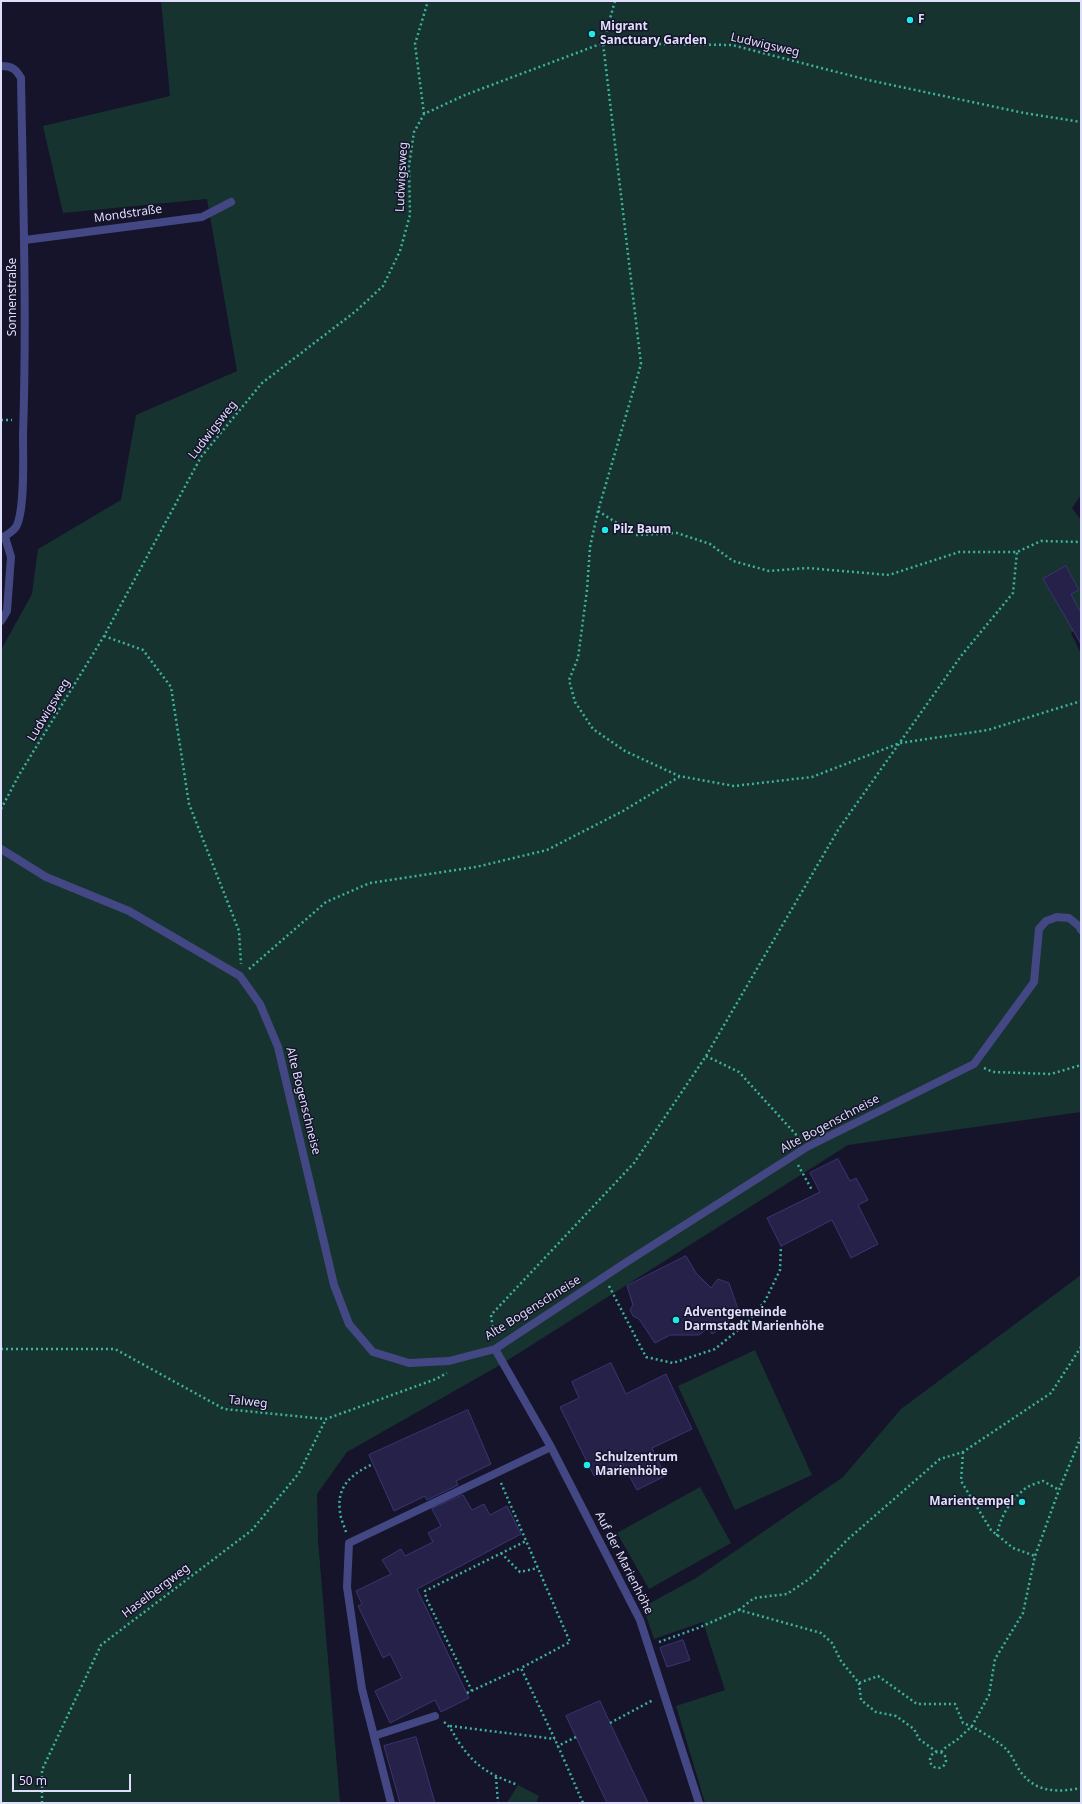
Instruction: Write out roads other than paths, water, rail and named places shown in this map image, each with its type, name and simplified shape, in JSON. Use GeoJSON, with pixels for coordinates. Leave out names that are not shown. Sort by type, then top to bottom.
{"type":"FeatureCollection","features":[{"type":"Feature","properties":{"kind":"street","name":"Sonnenstraße"},"geometry":{"type":"LineString","coordinates":[[1,66],[8,66],[16,69],[21,78],[25,240],[25,388],[21,505],[17,526],[3,537]]}},
{"type":"Feature","properties":{"kind":"street","name":"Mondstraße"},"geometry":{"type":"LineString","coordinates":[[25,240],[202,216],[231,202]]}},
{"type":"Feature","properties":{"kind":"street"},"geometry":{"type":"LineString","coordinates":[[1,622],[7,611],[11,557],[3,537]]}},
{"type":"Feature","properties":{"kind":"street","name":"Alte Bogenschneise"},"geometry":{"type":"LineString","coordinates":[[1,849],[46,877],[129,911],[240,976],[260,1004],[278,1046],[334,1285],[349,1324],[373,1352],[409,1363],[449,1361],[495,1349],[604,1276],[793,1155],[974,1064],[1034,982],[1039,929],[1046,921],[1057,917],[1069,918],[1079,926],[1081,930]]}},
{"type":"Feature","properties":{"kind":"street","name":"Auf der Marienhöhe"},"geometry":{"type":"LineString","coordinates":[[495,1349],[551,1447],[640,1620],[699,1803]]}},
{"type":"Feature","properties":{"kind":"street"},"geometry":{"type":"LineString","coordinates":[[391,1803],[362,1688],[347,1588],[349,1543],[497,1474],[551,1447]]}},
{"type":"Feature","properties":{"kind":"street"},"geometry":{"type":"LineString","coordinates":[[374,1736],[435,1716]]}},
{"type":"Feature","properties":{"kind":"place","name":"F"},"geometry":{"type":"Point","coordinates":[910,20]}},
{"type":"Feature","properties":{"kind":"place","name":"Migrant Sanctuary Garden"},"geometry":{"type":"Point","coordinates":[592,34]}},
{"type":"Feature","properties":{"kind":"place","name":"Pilz Baum"},"geometry":{"type":"Point","coordinates":[605,530]}},
{"type":"Feature","properties":{"kind":"place","name":"Adventgemeinde Darmstadt Marienhöhe"},"geometry":{"type":"Point","coordinates":[676,1320]}},
{"type":"Feature","properties":{"kind":"place","name":"Schulzentrum Marienhöhe"},"geometry":{"type":"Point","coordinates":[587,1465]}},
{"type":"Feature","properties":{"kind":"place","name":"Marientempel"},"geometry":{"type":"Point","coordinates":[1022,1502]}}]}
